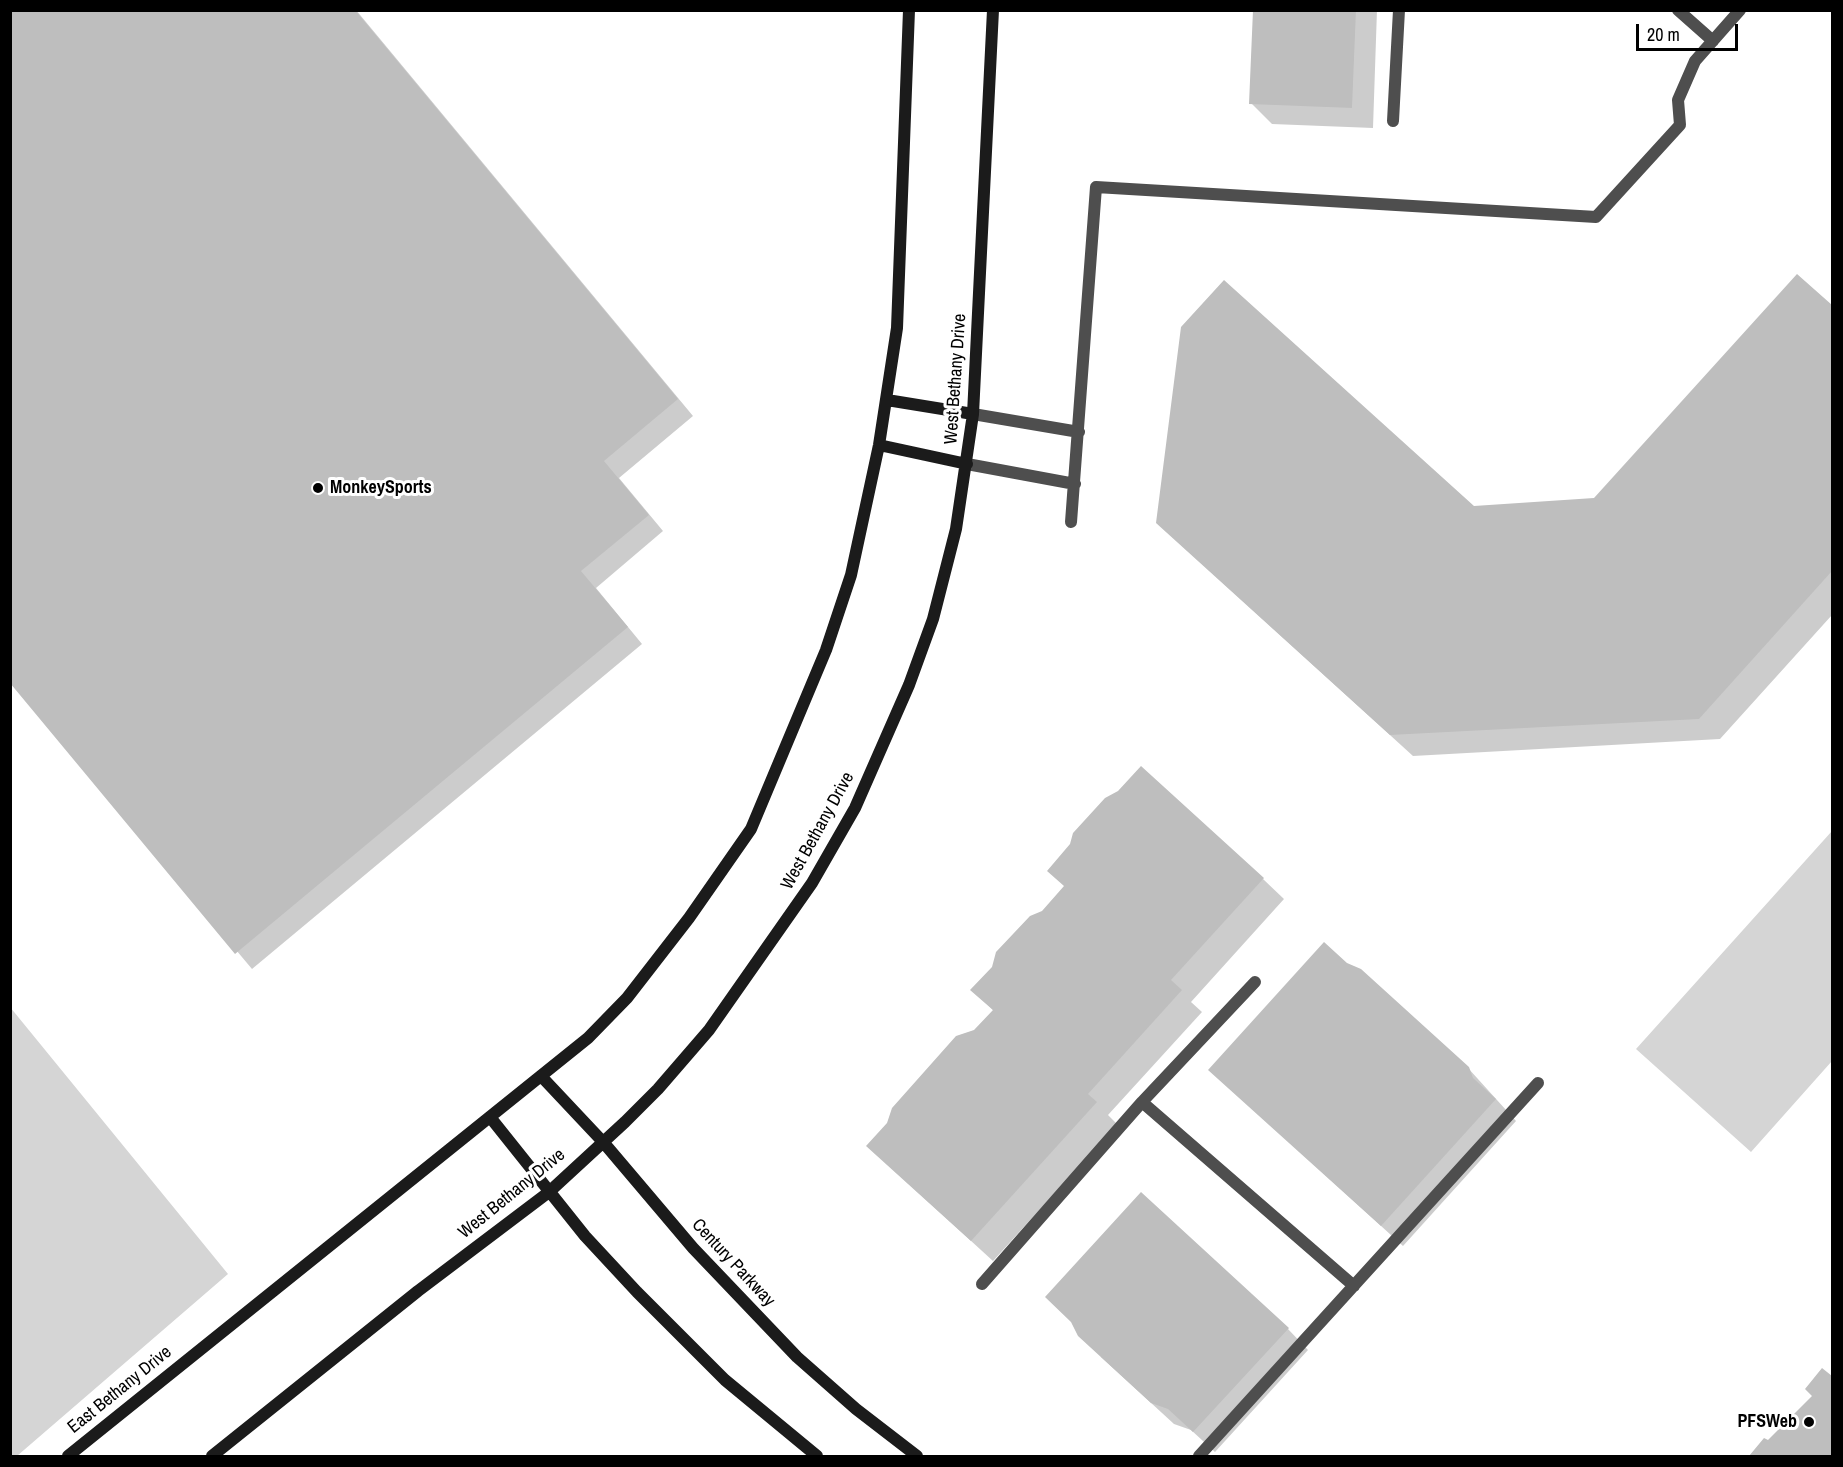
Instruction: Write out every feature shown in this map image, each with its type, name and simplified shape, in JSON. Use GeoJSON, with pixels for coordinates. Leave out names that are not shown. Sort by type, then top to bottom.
{"type":"FeatureCollection","features":[{"type":"Feature","properties":{"kind":"main road"},"geometry":{"type":"LineString","coordinates":[[817,1456],[725,1380],[637,1292],[549,1192],[490,1117],[588,1038],[627,998],[689,918],[751,829],[826,650],[851,575],[879,445],[897,328],[909,10]]}},
{"type":"Feature","properties":{"kind":"main road","name":"West Bethany Drive"},"geometry":{"type":"LineString","coordinates":[[212,1456],[418,1291],[549,1192],[604,1143],[658,1089],[709,1029],[812,883],[855,808],[909,685],[933,619],[956,529],[973,414],[993,10]]}},
{"type":"Feature","properties":{"kind":"main road"},"geometry":{"type":"LineString","coordinates":[[887,400],[973,414]]}},
{"type":"Feature","properties":{"kind":"main road"},"geometry":{"type":"LineString","coordinates":[[879,445],[967,464]]}},
{"type":"Feature","properties":{"kind":"main road","name":"Century Parkway"},"geometry":{"type":"LineString","coordinates":[[541,1076],[604,1143],[693,1248],[797,1357],[856,1409],[917,1456]]}},
{"type":"Feature","properties":{"kind":"main road","name":"East Bethany Drive"},"geometry":{"type":"LineString","coordinates":[[68,1456],[195,1351],[490,1117]]}},
{"type":"Feature","properties":{"kind":"lane"},"geometry":{"type":"LineString","coordinates":[[1393,121],[1399,10]]}},
{"type":"Feature","properties":{"kind":"lane"},"geometry":{"type":"LineString","coordinates":[[1678,10],[1713,41]]}},
{"type":"Feature","properties":{"kind":"lane"},"geometry":{"type":"LineString","coordinates":[[1071,522],[1096,187],[1596,217],[1680,125],[1678,100],[1695,61],[1740,10]]}},
{"type":"Feature","properties":{"kind":"lane"},"geometry":{"type":"LineString","coordinates":[[973,414],[1079,432]]}},
{"type":"Feature","properties":{"kind":"lane"},"geometry":{"type":"LineString","coordinates":[[967,464],[1075,484]]}},
{"type":"Feature","properties":{"kind":"lane"},"geometry":{"type":"LineString","coordinates":[[982,1284],[1142,1102],[1255,982]]}},
{"type":"Feature","properties":{"kind":"lane"},"geometry":{"type":"LineString","coordinates":[[1199,1456],[1538,1083]]}},
{"type":"Feature","properties":{"kind":"lane"},"geometry":{"type":"LineString","coordinates":[[1142,1102],[1354,1286]]}},
{"type":"Feature","properties":{"kind":"shaded area"},"geometry":{"type":"Polygon","coordinates":[[[1832,831],[1832,1061],[1751,1152],[1636,1049],[1832,831]]]}},
{"type":"Feature","properties":{"kind":"shaded area"},"geometry":{"type":"Polygon","coordinates":[[[10,1007],[228,1274],[17,1456],[10,1456],[10,1007]]]}},
{"type":"Feature","properties":{"kind":"building","name":"MonkeySports"},"geometry":{"type":"Polygon","coordinates":[[[10,10],[355,10],[678,399],[604,461],[649,515],[581,571],[628,627],[235,954],[10,683],[10,10]]]}},
{"type":"Feature","properties":{"kind":"building"},"geometry":{"type":"Polygon","coordinates":[[[1253,10],[1356,10],[1352,108],[1249,104],[1253,10]]]}},
{"type":"Feature","properties":{"kind":"building"},"geometry":{"type":"Polygon","coordinates":[[[1797,274],[1832,305],[1832,571],[1699,719],[1390,735],[1156,523],[1181,327],[1224,280],[1474,506],[1594,498],[1797,274]]]}},
{"type":"Feature","properties":{"kind":"building"},"geometry":{"type":"Polygon","coordinates":[[[1141,766],[1264,878],[1171,980],[1182,990],[1088,1094],[1097,1102],[971,1241],[866,1146],[887,1123],[892,1108],[956,1036],[974,1030],[993,1010],[970,990],[992,967],[996,952],[1030,916],[1042,911],[1064,886],[1047,871],[1070,844],[1073,833],[1105,798],[1118,791],[1141,766]]]}},
{"type":"Feature","properties":{"kind":"building"},"geometry":{"type":"Polygon","coordinates":[[[1324,942],[1347,963],[1361,969],[1469,1067],[1473,1078],[1496,1099],[1381,1226],[1208,1070],[1324,942]]]}},
{"type":"Feature","properties":{"kind":"building"},"geometry":{"type":"Polygon","coordinates":[[[1141,1192],[1289,1328],[1193,1432],[1168,1409],[1151,1403],[1078,1336],[1071,1322],[1045,1297],[1141,1192]]]}},
{"type":"Feature","properties":{"kind":"building","name":"PFSWeb"},"geometry":{"type":"Polygon","coordinates":[[[1822,1368],[1832,1376],[1832,1456],[1749,1456],[1764,1438],[1768,1440],[1812,1396],[1805,1389],[1822,1368]]]}},
{"type":"Feature","properties":{"kind":"place","name":"MonkeySports"},"geometry":{"type":"Point","coordinates":[318,488]}},
{"type":"Feature","properties":{"kind":"place","name":"PFSWeb"},"geometry":{"type":"Point","coordinates":[1809,1422]}}]}
